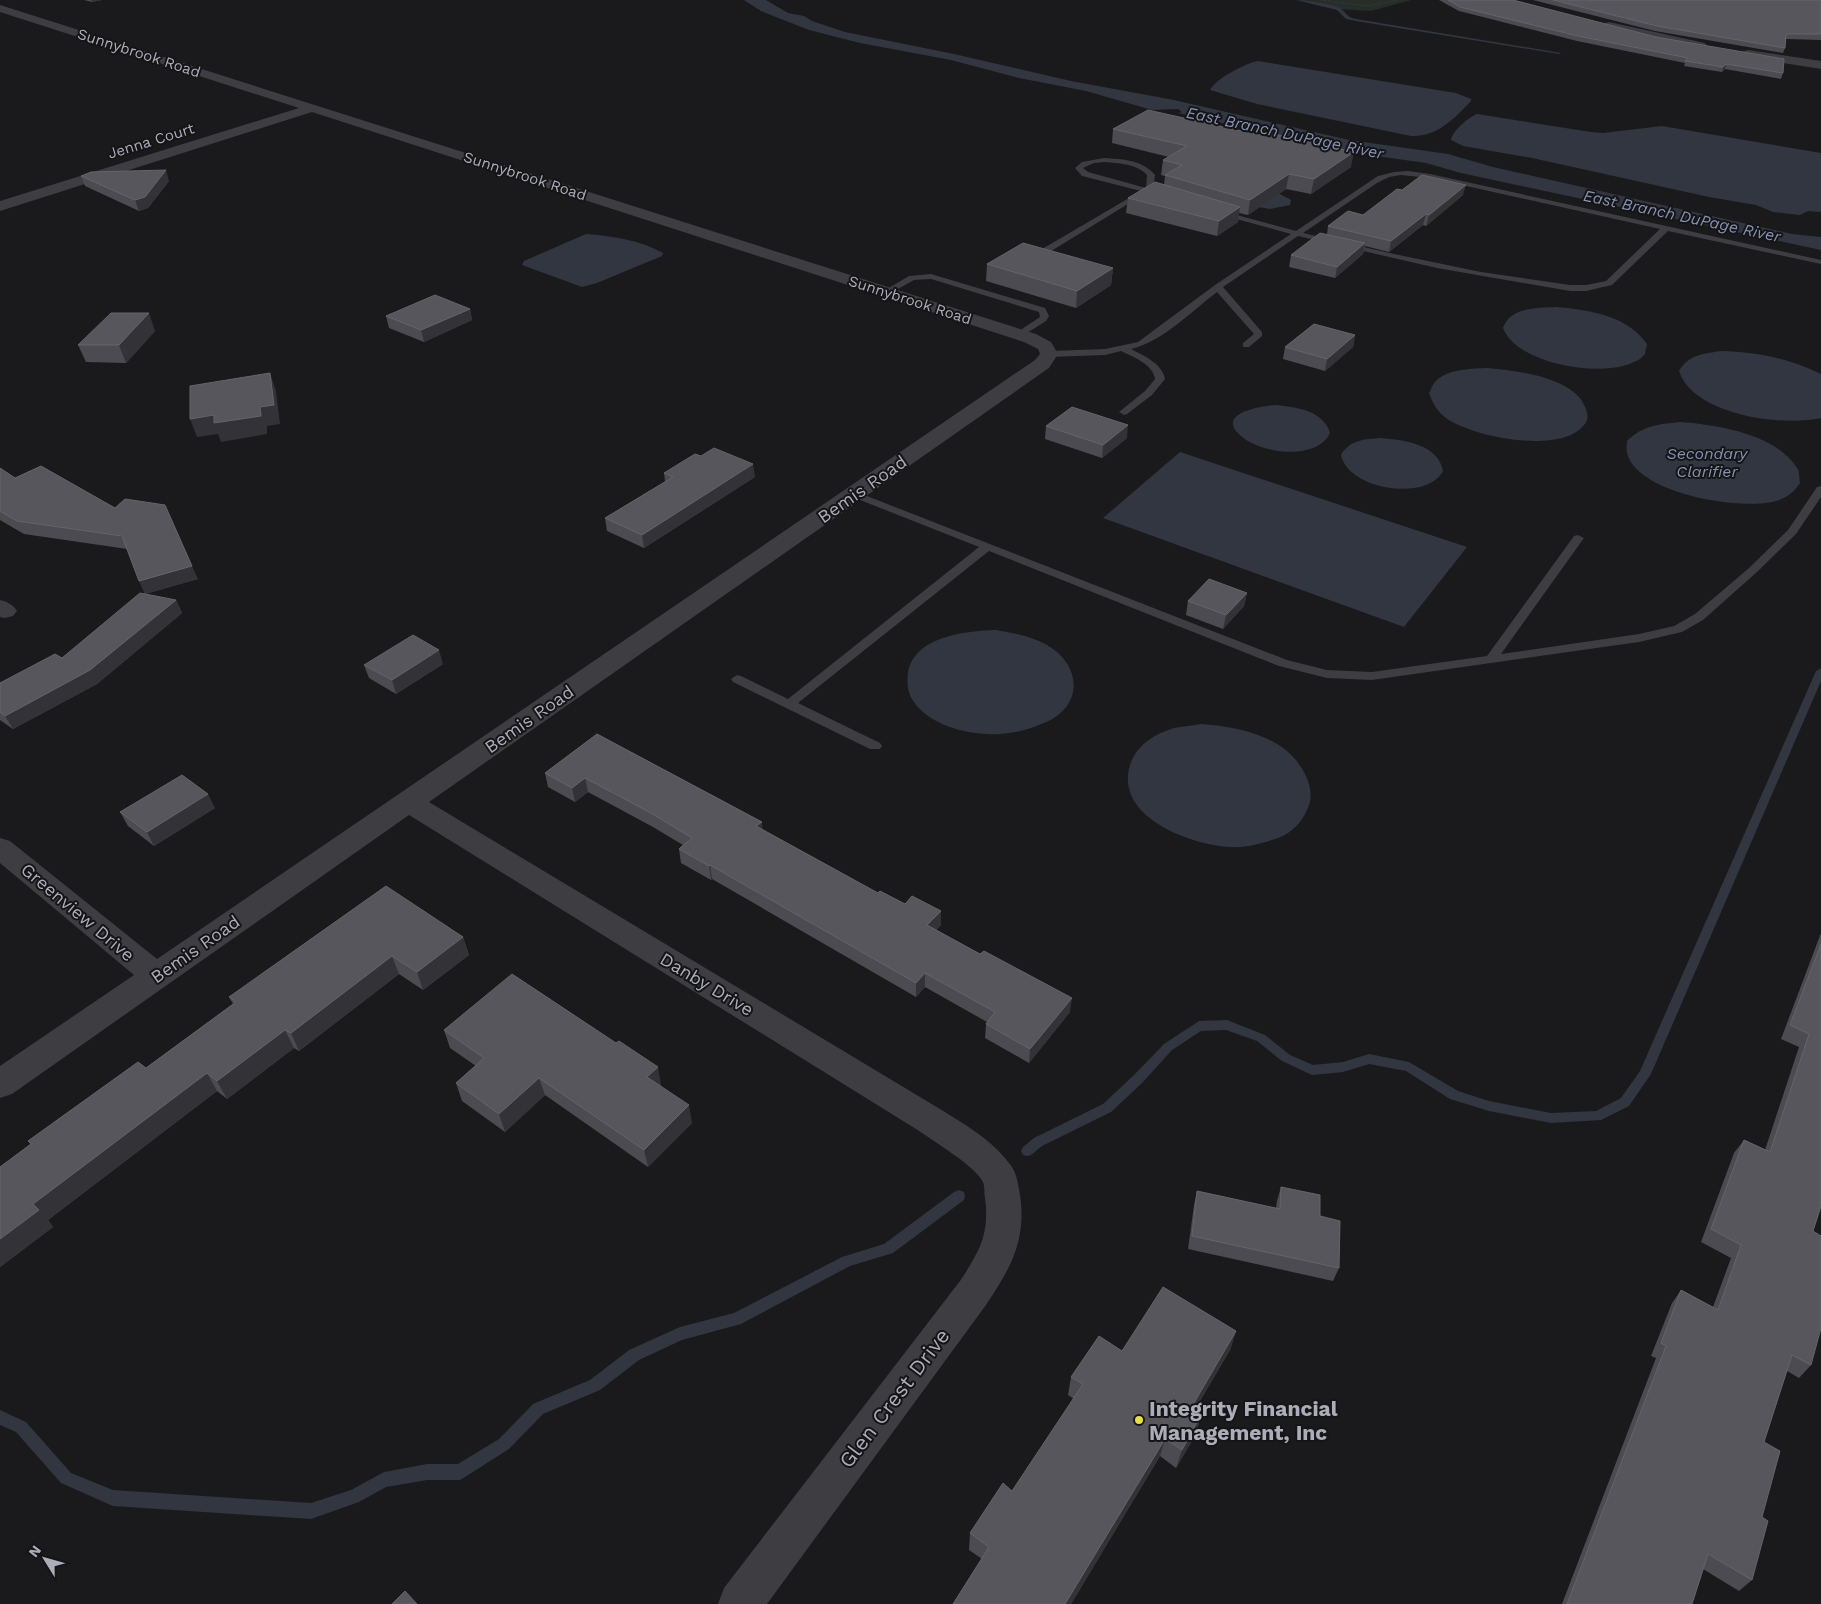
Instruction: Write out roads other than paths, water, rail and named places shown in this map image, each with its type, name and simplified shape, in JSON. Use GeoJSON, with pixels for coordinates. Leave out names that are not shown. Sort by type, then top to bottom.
{"type":"FeatureCollection","features":[{"type":"Feature","properties":{"kind":"street","name":"Sunnybrook Road"},"geometry":{"type":"LineString","coordinates":[[0,8],[1019,335],[1039,342],[1048,351]]}},
{"type":"Feature","properties":{"kind":"street"},"geometry":{"type":"LineString","coordinates":[[1600,23],[1717,48]]}},
{"type":"Feature","properties":{"kind":"street"},"geometry":{"type":"LineString","coordinates":[[1733,51],[1821,65]]}},
{"type":"Feature","properties":{"kind":"street","name":"Jenna Court"},"geometry":{"type":"LineString","coordinates":[[0,206],[312,108]]}},
{"type":"Feature","properties":{"kind":"street","name":"Bemis Road"},"geometry":{"type":"LineString","coordinates":[[0,1084],[1042,364],[1048,351]]}},
{"type":"Feature","properties":{"kind":"street","name":"Danby Drive"},"geometry":{"type":"LineString","coordinates":[[408,802],[928,1119],[967,1145],[999,1176]]}},
{"type":"Feature","properties":{"kind":"street","name":"Greenview Drive"},"geometry":{"type":"LineString","coordinates":[[0,848],[156,976]]}},
{"type":"Feature","properties":{"kind":"street","name":"Glen Crest Drive"},"geometry":{"type":"LineString","coordinates":[[740,1604],[973,1293],[993,1263],[1004,1237],[1004,1202],[999,1176]]}},
{"type":"Feature","properties":{"kind":"lane"},"geometry":{"type":"LineString","coordinates":[[1149,190],[1151,175],[1148,170],[1143,168],[1116,161],[1099,160],[1085,162],[1079,168],[1085,174],[1167,196]]}},
{"type":"Feature","properties":{"kind":"lane"},"geometry":{"type":"LineString","coordinates":[[1048,351],[1105,352],[1141,344],[1153,337],[1218,286],[1381,177],[1403,173],[1430,176],[1821,262]]}},
{"type":"Feature","properties":{"kind":"lane"},"geometry":{"type":"LineString","coordinates":[[1040,254],[1125,202],[1149,190]]}},
{"type":"Feature","properties":{"kind":"lane"},"geometry":{"type":"LineString","coordinates":[[1213,210],[1296,234],[1386,256],[1554,286],[1586,288],[1609,283],[1666,228]]}},
{"type":"Feature","properties":{"kind":"lane"},"geometry":{"type":"LineString","coordinates":[[886,292],[912,278],[931,276],[1042,310],[1045,313],[1043,319],[1019,335]]}},
{"type":"Feature","properties":{"kind":"lane"},"geometry":{"type":"LineString","coordinates":[[1218,286],[1259,334],[1246,346]]}},
{"type":"Feature","properties":{"kind":"lane"},"geometry":{"type":"LineString","coordinates":[[1124,349],[1156,366],[1160,374],[1160,382],[1155,389],[1124,412]]}},
{"type":"Feature","properties":{"kind":"lane"},"geometry":{"type":"LineString","coordinates":[[854,494],[1283,664],[1327,674],[1372,676],[1639,638],[1678,629],[1699,617],[1753,570],[1792,532],[1821,489]]}},
{"type":"Feature","properties":{"kind":"lane"},"geometry":{"type":"LineString","coordinates":[[1490,660],[1578,538]]}},
{"type":"Feature","properties":{"kind":"lane"},"geometry":{"type":"LineString","coordinates":[[789,704],[988,546]]}},
{"type":"Feature","properties":{"kind":"lane"},"geometry":{"type":"LineString","coordinates":[[737,679],[875,746]]}},
{"type":"Feature","properties":{"kind":"water","name":"East Branch DuPage River"},"geometry":{"type":"Polygon","coordinates":[[[744,0],[766,0],[788,13],[804,16],[812,21],[845,32],[954,54],[1071,81],[1174,100],[1349,140],[1448,154],[1493,167],[1792,234],[1821,237],[1821,250],[1461,173],[1426,163],[1355,153],[1178,113],[1182,112],[1178,109],[1152,110],[1086,91],[1019,78],[951,60],[860,43],[809,30],[761,11],[744,0]]]}},
{"type":"Feature","properties":{"kind":"water"},"geometry":{"type":"Polygon","coordinates":[[[1258,61],[1456,93],[1471,99],[1471,101],[1444,126],[1420,136],[1411,136],[1257,104],[1210,90],[1218,81],[1231,72],[1258,61]]]}},
{"type":"Feature","properties":{"kind":"water"},"geometry":{"type":"Polygon","coordinates":[[[1477,114],[1603,133],[1662,126],[1821,153],[1821,212],[1808,211],[1800,215],[1773,212],[1756,205],[1709,197],[1532,158],[1463,146],[1451,140],[1461,125],[1477,114]]]}},
{"type":"Feature","properties":{"kind":"water"},"geometry":{"type":"Polygon","coordinates":[[[1278,193],[1291,200],[1290,205],[1270,209],[1253,206],[1278,193]]]}},
{"type":"Feature","properties":{"kind":"water"},"geometry":{"type":"Polygon","coordinates":[[[586,234],[626,239],[663,253],[662,256],[597,283],[582,287],[522,265],[524,261],[586,234]]]}},
{"type":"Feature","properties":{"kind":"water"},"geometry":{"type":"Polygon","coordinates":[[[1556,307],[1594,312],[1618,320],[1639,334],[1647,344],[1645,354],[1641,358],[1622,366],[1604,369],[1563,365],[1525,351],[1511,341],[1503,328],[1507,321],[1518,312],[1556,307]]]}},
{"type":"Feature","properties":{"kind":"water","name":"Secondary Clarifier"},"geometry":{"type":"Polygon","coordinates":[[[1721,351],[1772,357],[1809,368],[1821,374],[1821,418],[1784,421],[1763,419],[1720,408],[1702,398],[1688,386],[1679,371],[1692,358],[1702,354],[1721,351]]]}},
{"type":"Feature","properties":{"kind":"water"},"geometry":{"type":"Polygon","coordinates":[[[1486,368],[1542,377],[1569,389],[1579,397],[1585,407],[1588,416],[1586,423],[1573,434],[1556,439],[1537,441],[1516,440],[1475,431],[1446,418],[1436,407],[1429,393],[1435,382],[1445,374],[1452,372],[1486,368]]]}},
{"type":"Feature","properties":{"kind":"water"},"geometry":{"type":"Polygon","coordinates":[[[1276,405],[1301,409],[1316,415],[1327,426],[1330,433],[1323,442],[1313,448],[1288,452],[1262,447],[1250,442],[1234,428],[1233,422],[1243,412],[1276,405]]]}},
{"type":"Feature","properties":{"kind":"water","name":"Secondary Clarifier"},"geometry":{"type":"Polygon","coordinates":[[[1681,422],[1728,429],[1761,439],[1788,456],[1798,470],[1800,483],[1790,494],[1780,500],[1740,503],[1692,496],[1670,489],[1650,479],[1635,467],[1627,453],[1627,441],[1646,428],[1681,422]]]}},
{"type":"Feature","properties":{"kind":"water"},"geometry":{"type":"Polygon","coordinates":[[[1381,438],[1409,442],[1427,449],[1440,462],[1443,471],[1434,481],[1421,487],[1406,489],[1372,484],[1358,477],[1347,467],[1341,455],[1353,443],[1381,438]]]}},
{"type":"Feature","properties":{"kind":"water"},"geometry":{"type":"Polygon","coordinates":[[[1180,452],[1467,547],[1404,627],[1103,518],[1180,452]]]}},
{"type":"Feature","properties":{"kind":"water"},"geometry":{"type":"Polygon","coordinates":[[[996,630],[1035,639],[1059,653],[1067,663],[1072,674],[1074,686],[1072,697],[1066,707],[1057,716],[1044,723],[1012,733],[1000,734],[964,731],[928,716],[912,699],[908,690],[908,673],[912,661],[920,651],[931,643],[943,638],[970,632],[996,630]]]}},
{"type":"Feature","properties":{"kind":"water"},"geometry":{"type":"Polygon","coordinates":[[[1201,724],[1246,731],[1260,736],[1274,742],[1297,761],[1307,779],[1311,796],[1305,815],[1292,830],[1283,836],[1261,843],[1243,847],[1230,847],[1196,841],[1177,834],[1159,825],[1144,813],[1133,799],[1128,783],[1130,765],[1136,752],[1146,742],[1164,731],[1201,724]]]}},
{"type":"Feature","properties":{"kind":"waterway"},"geometry":{"type":"LineString","coordinates":[[1298,0],[1338,9],[1347,18],[1356,20],[1559,53]]}},
{"type":"Feature","properties":{"kind":"waterway"},"geometry":{"type":"LineString","coordinates":[[1027,1151],[1038,1142],[1107,1108],[1168,1047],[1199,1026],[1227,1025],[1261,1038],[1286,1058],[1312,1070],[1343,1067],[1369,1059],[1409,1067],[1454,1095],[1489,1106],[1551,1118],[1597,1116],[1625,1102],[1645,1074],[1821,671]]}},
{"type":"Feature","properties":{"kind":"waterway"},"geometry":{"type":"LineString","coordinates":[[0,1417],[21,1427],[66,1478],[113,1498],[311,1511],[354,1497],[384,1480],[427,1472],[460,1472],[504,1444],[538,1409],[595,1385],[634,1355],[680,1334],[736,1319],[847,1261],[888,1249],[959,1196]]}},
{"type":"Feature","properties":{"kind":"place","name":"Integrity Financial Management, Inc"},"geometry":{"type":"Point","coordinates":[1139,1420]}}]}
